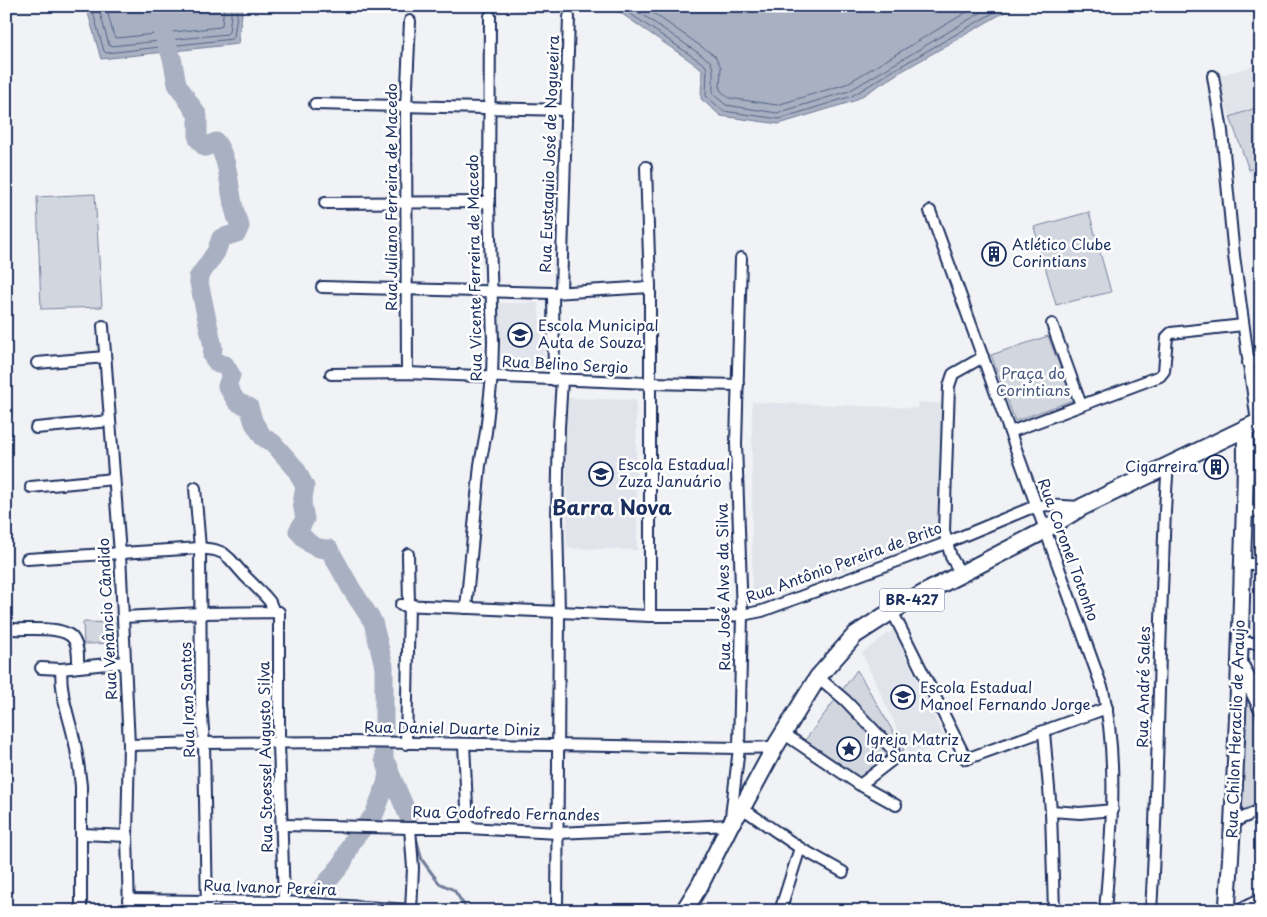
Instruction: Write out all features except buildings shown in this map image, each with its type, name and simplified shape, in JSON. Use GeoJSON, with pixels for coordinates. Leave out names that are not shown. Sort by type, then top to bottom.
{"type":"FeatureCollection","features":[{"type":"Feature","properties":{"kind":"main road","name":"BR-427"},"geometry":{"type":"LineString","coordinates":[[684,910],[700,885],[730,825],[742,808],[779,740],[818,677],[855,635],[892,611],[1045,531],[1082,507],[1254,424]]}},
{"type":"Feature","properties":{"kind":"main road","name":"Rua Chilon Heraclio de Araujo"},"geometry":{"type":"LineString","coordinates":[[1227,911],[1241,664],[1242,564],[1247,472],[1254,424]]}},
{"type":"Feature","properties":{"kind":"main road"},"geometry":{"type":"LineString","coordinates":[[1241,664],[1255,682],[1261,707]]}},
{"type":"Feature","properties":{"kind":"street","name":"Rua Vicente Ferreira de Macedo"},"geometry":{"type":"LineString","coordinates":[[466,608],[480,465],[486,432],[492,376],[493,342],[490,291],[488,108],[490,16]]}},
{"type":"Feature","properties":{"kind":"street","name":"Rua Eustaquio José de Nogueeira"},"geometry":{"type":"LineString","coordinates":[[557,911],[559,612],[557,292],[570,17]]}},
{"type":"Feature","properties":{"kind":"street","name":"Rua Juliano Ferreira de Macedo"},"geometry":{"type":"LineString","coordinates":[[407,373],[406,107],[410,20]]}},
{"type":"Feature","properties":{"kind":"street"},"geometry":{"type":"LineString","coordinates":[[1213,76],[1222,131],[1234,256],[1254,424]]}},
{"type":"Feature","properties":{"kind":"street"},"geometry":{"type":"LineString","coordinates":[[315,104],[567,110]]}},
{"type":"Feature","properties":{"kind":"street"},"geometry":{"type":"LineString","coordinates":[[646,167],[650,287],[650,616]]}},
{"type":"Feature","properties":{"kind":"street"},"geometry":{"type":"LineString","coordinates":[[325,203],[489,202]]}},
{"type":"Feature","properties":{"kind":"street","name":"Rua Coronel Totonho"},"geometry":{"type":"LineString","coordinates":[[930,210],[1103,690],[1107,708],[1113,810],[1105,911]]}},
{"type":"Feature","properties":{"kind":"street","name":"Rua José Alves da Silva"},"geometry":{"type":"LineString","coordinates":[[730,825],[739,748],[742,615],[736,444],[741,258]]}},
{"type":"Feature","properties":{"kind":"street"},"geometry":{"type":"LineString","coordinates":[[322,287],[557,292],[650,287]]}},
{"type":"Feature","properties":{"kind":"street"},"geometry":{"type":"LineString","coordinates":[[1052,324],[1081,406]]}},
{"type":"Feature","properties":{"kind":"street"},"geometry":{"type":"LineString","coordinates":[[1010,432],[1157,378],[1162,374],[1166,336],[1171,332],[1243,325]]}},
{"type":"Feature","properties":{"kind":"street","name":"Rua Venâncio Cândido"},"geometry":{"type":"LineString","coordinates":[[103,326],[120,554],[129,746],[127,836],[129,911]]}},
{"type":"Feature","properties":{"kind":"street"},"geometry":{"type":"LineString","coordinates":[[36,364],[106,357]]}},
{"type":"Feature","properties":{"kind":"street"},"geometry":{"type":"LineString","coordinates":[[961,574],[951,557],[946,543],[943,518],[949,386],[953,374],[983,357]]}},
{"type":"Feature","properties":{"kind":"street"},"geometry":{"type":"LineString","coordinates":[[1248,364],[1261,360]]}},
{"type":"Feature","properties":{"kind":"street","name":"Rua Belino Sergio"},"geometry":{"type":"LineString","coordinates":[[332,374],[407,373],[558,380],[738,384]]}},
{"type":"Feature","properties":{"kind":"street"},"geometry":{"type":"LineString","coordinates":[[36,428],[110,421]]}},
{"type":"Feature","properties":{"kind":"street","name":"Rua André Sales"},"geometry":{"type":"LineString","coordinates":[[1151,911],[1155,845],[1159,647],[1168,464]]}},
{"type":"Feature","properties":{"kind":"street"},"geometry":{"type":"LineString","coordinates":[[31,487],[114,479]]}},
{"type":"Feature","properties":{"kind":"street","name":"Rua Iran Santos"},"geometry":{"type":"LineString","coordinates":[[195,488],[200,548],[201,703],[204,743],[207,906]]}},
{"type":"Feature","properties":{"kind":"street","name":"Rua Antônio Pereira de Brito"},"geometry":{"type":"LineString","coordinates":[[405,605],[650,616],[742,615],[762,611],[946,543],[1036,507],[1046,505],[1082,507]]}},
{"type":"Feature","properties":{"kind":"street"},"geometry":{"type":"LineString","coordinates":[[1245,514],[1261,509]]}},
{"type":"Feature","properties":{"kind":"street"},"geometry":{"type":"LineString","coordinates":[[27,559],[200,548],[215,550],[223,553],[230,559],[265,596],[277,612]]}},
{"type":"Feature","properties":{"kind":"street"},"geometry":{"type":"LineString","coordinates":[[406,744],[405,605],[408,554]]}},
{"type":"Feature","properties":{"kind":"street"},"geometry":{"type":"LineString","coordinates":[[1242,564],[1261,564]]}},
{"type":"Feature","properties":{"kind":"street"},"geometry":{"type":"LineString","coordinates":[[892,611],[966,760],[1107,708]]}},
{"type":"Feature","properties":{"kind":"street"},"geometry":{"type":"LineString","coordinates":[[123,617],[277,612]]}},
{"type":"Feature","properties":{"kind":"street","name":"Rua Stoessel Augusto Silva"},"geometry":{"type":"LineString","coordinates":[[277,612],[284,902]]}},
{"type":"Feature","properties":{"kind":"street"},"geometry":{"type":"LineString","coordinates":[[13,629],[63,631],[72,636],[77,648],[78,667]]}},
{"type":"Feature","properties":{"kind":"street"},"geometry":{"type":"LineString","coordinates":[[1240,643],[1261,643]]}},
{"type":"Feature","properties":{"kind":"street"},"geometry":{"type":"LineString","coordinates":[[42,668],[61,669],[125,662]]}},
{"type":"Feature","properties":{"kind":"street"},"geometry":{"type":"LineString","coordinates":[[61,669],[61,688],[79,766],[82,834],[81,911]]}},
{"type":"Feature","properties":{"kind":"street"},"geometry":{"type":"LineString","coordinates":[[818,677],[845,700],[893,750],[892,760],[860,785]]}},
{"type":"Feature","properties":{"kind":"street"},"geometry":{"type":"LineString","coordinates":[[1044,732],[1051,811],[1054,911]]}},
{"type":"Feature","properties":{"kind":"street"},"geometry":{"type":"LineString","coordinates":[[779,740],[896,805]]}},
{"type":"Feature","properties":{"kind":"street","name":"Rua Daniel Duarte Diniz"},"geometry":{"type":"LineString","coordinates":[[129,746],[204,743],[348,742],[739,748],[779,740]]}},
{"type":"Feature","properties":{"kind":"street"},"geometry":{"type":"LineString","coordinates":[[464,744],[468,828]]}},
{"type":"Feature","properties":{"kind":"street"},"geometry":{"type":"LineString","coordinates":[[742,808],[800,848],[843,872]]}},
{"type":"Feature","properties":{"kind":"street"},"geometry":{"type":"LineString","coordinates":[[1051,811],[1080,813],[1113,810]]}},
{"type":"Feature","properties":{"kind":"street"},"geometry":{"type":"LineString","coordinates":[[1233,822],[1261,810]]}},
{"type":"Feature","properties":{"kind":"street","name":"Rua Godofredo Fernandes"},"geometry":{"type":"LineString","coordinates":[[282,825],[468,828],[558,833],[730,825]]}},
{"type":"Feature","properties":{"kind":"street"},"geometry":{"type":"LineString","coordinates":[[410,828],[413,868],[411,911]]}},
{"type":"Feature","properties":{"kind":"street"},"geometry":{"type":"LineString","coordinates":[[82,834],[127,836]]}},
{"type":"Feature","properties":{"kind":"street"},"geometry":{"type":"LineString","coordinates":[[780,911],[800,848]]}},
{"type":"Feature","properties":{"kind":"street"},"geometry":{"type":"LineString","coordinates":[[1237,911],[1261,899]]}},
{"type":"Feature","properties":{"kind":"street","name":"Rua Ivanor Pereira"},"geometry":{"type":"LineString","coordinates":[[128,900],[207,906],[284,902],[411,911]]}},
{"type":"Feature","properties":{"kind":"street"},"geometry":{"type":"LineString","coordinates":[[592,911],[684,910]]}},
{"type":"Feature","properties":{"kind":"shaded area"},"geometry":{"type":"Polygon","coordinates":[[[1261,64],[1261,208],[1216,76],[1261,64]]]}},
{"type":"Feature","properties":{"kind":"shaded area","name":"Escola Municipal Auta de Souza"},"geometry":{"type":"Polygon","coordinates":[[[497,303],[538,303],[545,366],[503,371],[497,303]]]}},
{"type":"Feature","properties":{"kind":"shaded area","name":"Escola Estadual Zuza Januário"},"geometry":{"type":"Polygon","coordinates":[[[566,398],[636,400],[637,550],[567,548],[566,398]]]}},
{"type":"Feature","properties":{"kind":"shaded area"},"geometry":{"type":"Polygon","coordinates":[[[752,402],[918,408],[919,402],[942,404],[937,523],[919,544],[752,602],[752,402]]]}},
{"type":"Feature","properties":{"kind":"shaded area","name":"Escola Estadual Manoel Fernando Jorge"},"geometry":{"type":"Polygon","coordinates":[[[893,630],[946,741],[910,757],[862,653],[893,630]]]}},
{"type":"Feature","properties":{"kind":"green space"},"geometry":{"type":"Polygon","coordinates":[[[1261,106],[1261,166],[1249,170],[1230,117],[1261,106]]]}},
{"type":"Feature","properties":{"kind":"green space"},"geometry":{"type":"Polygon","coordinates":[[[95,194],[102,307],[41,309],[37,197],[95,194]]]}},
{"type":"Feature","properties":{"kind":"green space"},"geometry":{"type":"Polygon","coordinates":[[[1089,212],[1111,292],[1056,305],[1034,227],[1089,212]]]}},
{"type":"Feature","properties":{"kind":"green space","name":"Praça do Corintians"},"geometry":{"type":"Polygon","coordinates":[[[1048,336],[1073,400],[1015,421],[991,355],[1048,336]]]}},
{"type":"Feature","properties":{"kind":"green space"},"geometry":{"type":"Polygon","coordinates":[[[83,622],[120,623],[122,643],[84,644],[83,622]]]}},
{"type":"Feature","properties":{"kind":"green space"},"geometry":{"type":"Polygon","coordinates":[[[857,670],[904,750],[854,781],[803,743],[857,670]]]}},
{"type":"Feature","properties":{"kind":"green space"},"geometry":{"type":"Polygon","coordinates":[[[1245,693],[1261,729],[1261,803],[1239,811],[1245,693]]]}},
{"type":"Feature","properties":{"kind":"water"},"geometry":{"type":"Polygon","coordinates":[[[86,6],[243,6],[238,44],[101,59],[86,6]]]}},
{"type":"Feature","properties":{"kind":"water"},"geometry":{"type":"Polygon","coordinates":[[[504,6],[562,6],[548,13],[508,9],[504,6]]]}},
{"type":"Feature","properties":{"kind":"water"},"geometry":{"type":"Polygon","coordinates":[[[606,6],[1015,6],[854,101],[779,124],[721,116],[701,99],[702,69],[612,7],[606,6]]]}},
{"type":"Feature","properties":{"kind":"waterway"},"geometry":{"type":"LineString","coordinates":[[169,6],[168,15],[159,22],[172,58],[177,84],[198,116],[198,139],[205,147],[216,142],[221,151],[228,172],[233,205],[240,226],[237,233],[221,238],[216,252],[198,278],[213,347],[212,356],[218,364],[225,365],[231,375],[227,386],[237,402],[249,407],[254,423],[263,437],[273,443],[296,469],[305,487],[302,503],[305,519],[298,531],[311,544],[319,548],[329,549],[373,622],[384,666],[384,759],[408,815]]}},
{"type":"Feature","properties":{"kind":"waterway"},"geometry":{"type":"LineString","coordinates":[[291,908],[315,897],[342,864],[353,840],[374,815],[386,784],[389,767]]}},
{"type":"Feature","properties":{"kind":"waterway"},"geometry":{"type":"LineString","coordinates":[[408,815],[412,826]]}},
{"type":"Feature","properties":{"kind":"waterway"},"geometry":{"type":"LineString","coordinates":[[415,834],[422,860],[439,883],[454,890],[468,911]]}},
{"type":"Feature","properties":{"kind":"place","name":"Atlético Clube Corintians"},"geometry":{"type":"Point","coordinates":[994,254]}},
{"type":"Feature","properties":{"kind":"place","name":"Escola Municipal Auta de Souza"},"geometry":{"type":"Point","coordinates":[520,335]}},
{"type":"Feature","properties":{"kind":"place","name":"Cigarreira"},"geometry":{"type":"Point","coordinates":[1216,467]}},
{"type":"Feature","properties":{"kind":"place","name":"Escola Estadual Zuza Januário"},"geometry":{"type":"Point","coordinates":[601,474]}},
{"type":"Feature","properties":{"kind":"place","name":"Escola Estadual Manoel Fernando Jorge"},"geometry":{"type":"Point","coordinates":[903,697]}},
{"type":"Feature","properties":{"kind":"place","name":"Igreja Matriz da Santa Cruz"},"geometry":{"type":"Point","coordinates":[849,749]}},
{"type":"Feature","properties":{"kind":"district","name":"Barra Nova"},"geometry":{"type":"Point","coordinates":[612,508]}}]}
